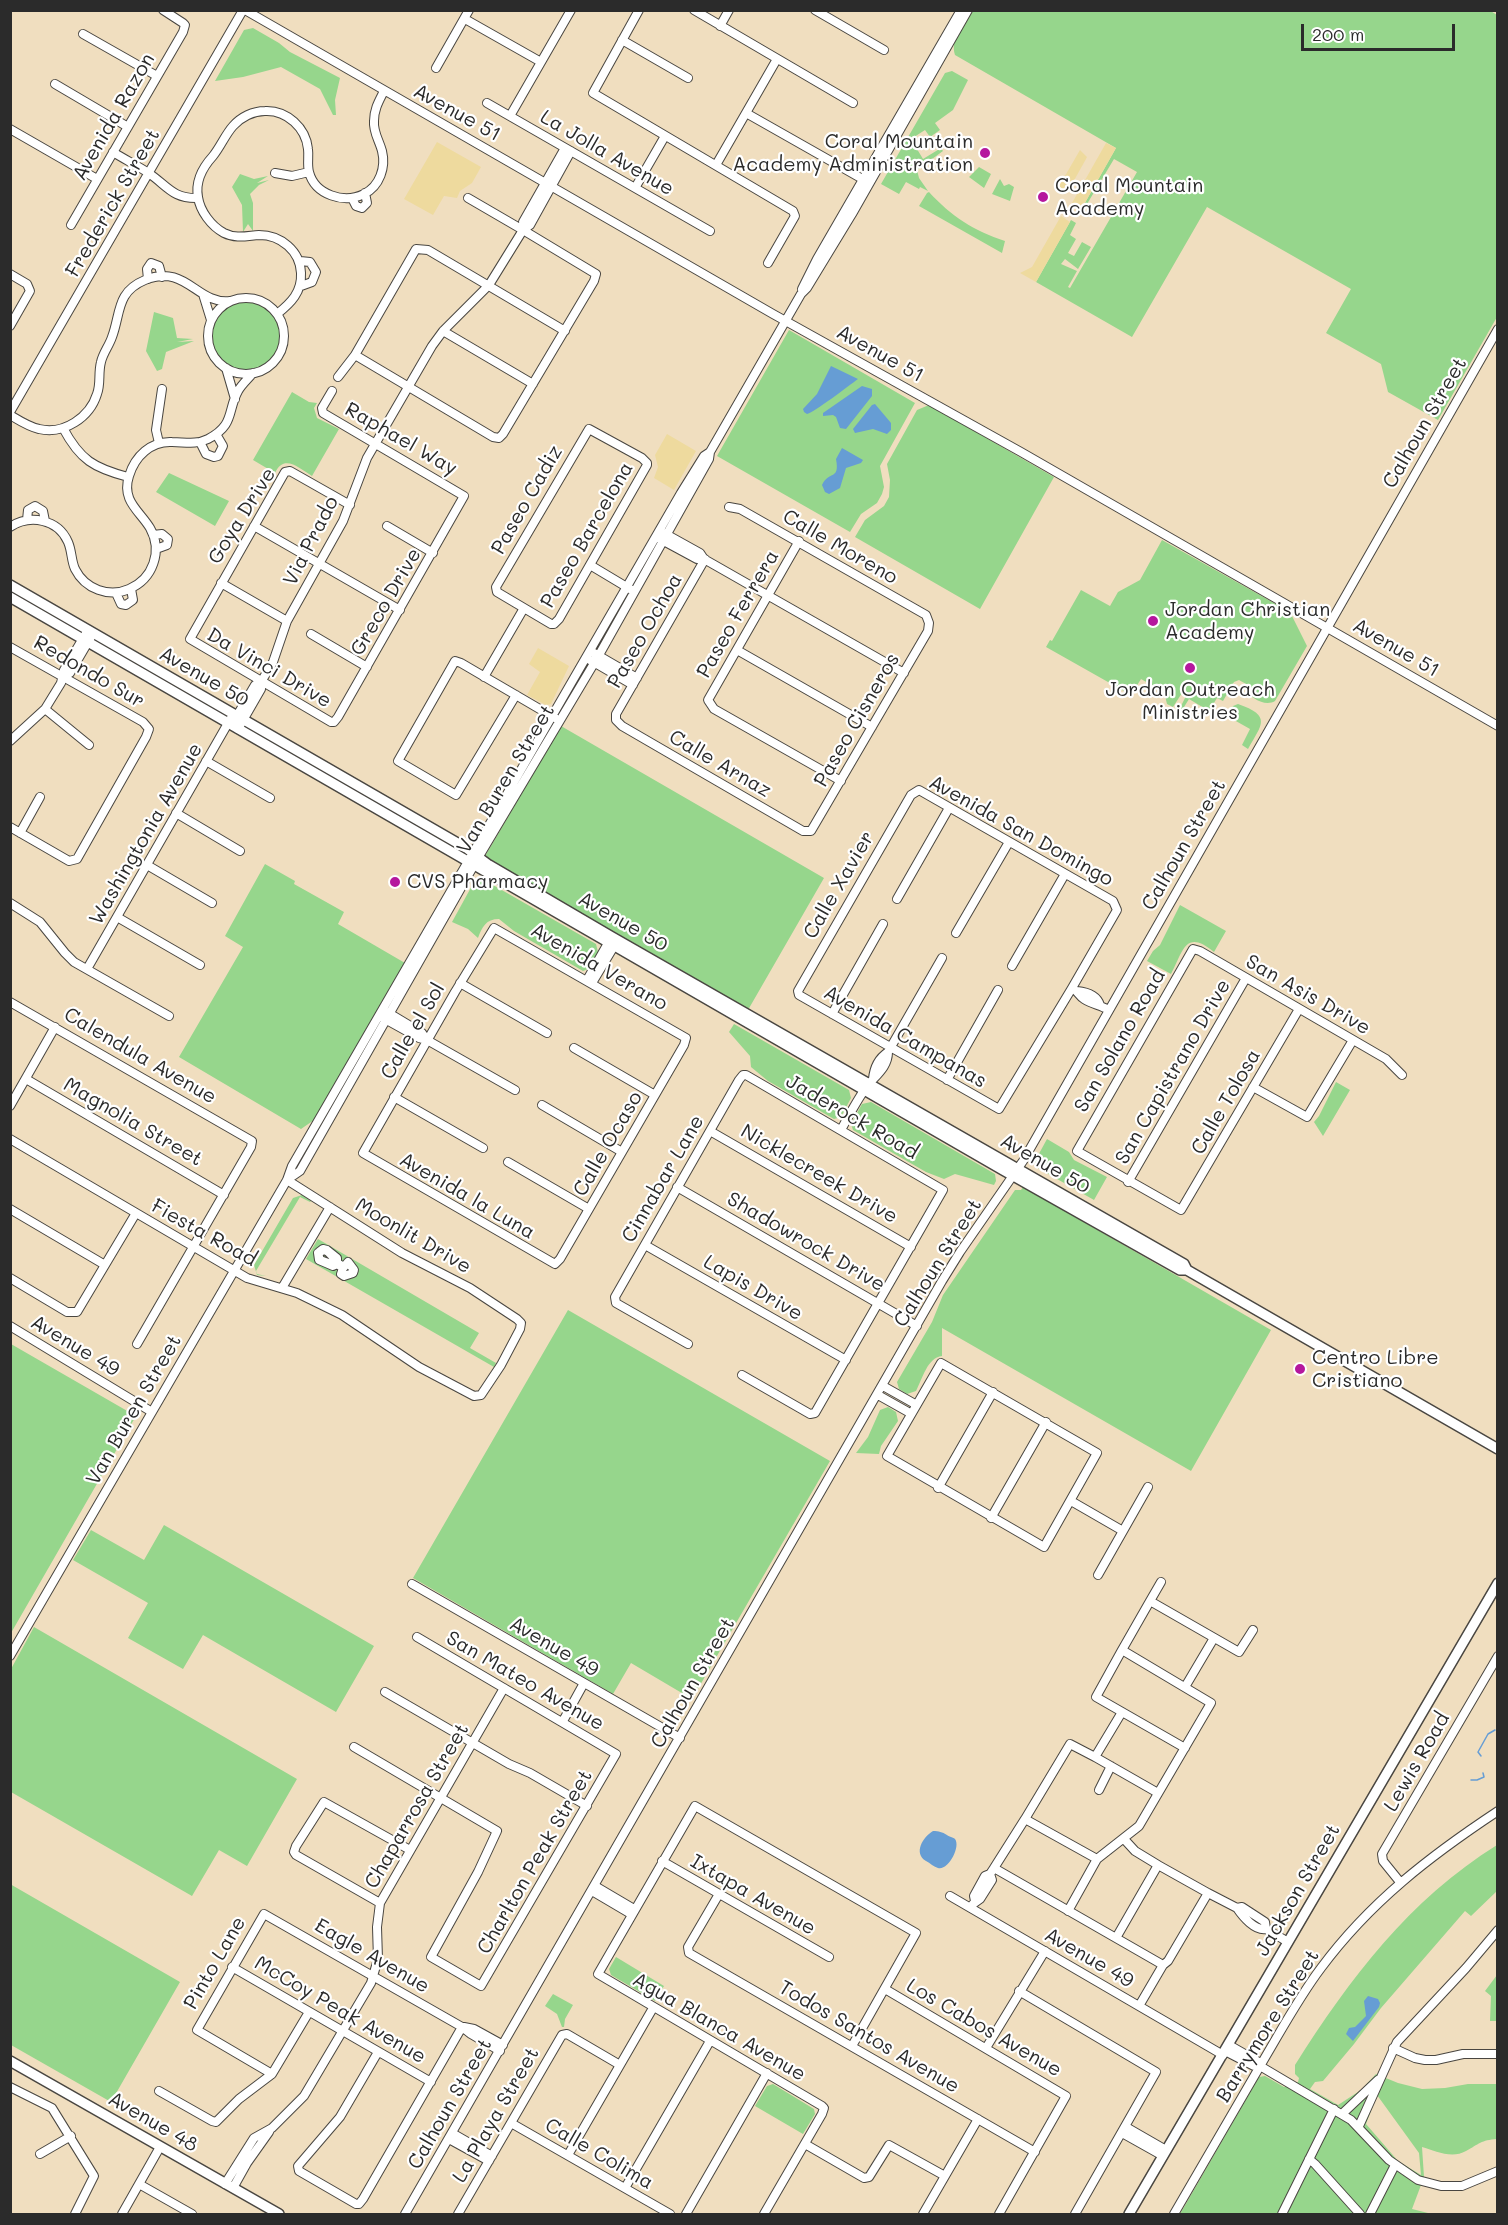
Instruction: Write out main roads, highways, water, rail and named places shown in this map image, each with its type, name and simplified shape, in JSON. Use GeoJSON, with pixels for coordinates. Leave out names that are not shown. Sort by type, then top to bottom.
{"type":"FeatureCollection","features":[{"type":"Feature","properties":{"kind":"main road","name":"Avenue 50"},"geometry":{"type":"LineString","coordinates":[[10,585],[88,636],[235,721],[379,810],[473,860],[868,1084],[1015,1172],[1184,1264],[1187,1270],[1497,1449]]}},
{"type":"Feature","properties":{"kind":"main road","name":"Avenue 50"},"geometry":{"type":"LineString","coordinates":[[10,597],[88,636]]}},
{"type":"Feature","properties":{"kind":"main road","name":"Avenue 50"},"geometry":{"type":"LineString","coordinates":[[235,721],[326,768],[436,831],[473,860]]}},
{"type":"Feature","properties":{"kind":"main road"},"geometry":{"type":"LineString","coordinates":[[326,768],[333,776],[375,801],[379,810],[389,809],[416,824],[436,831]]}},
{"type":"Feature","properties":{"kind":"main road","name":"Jackson Street"},"geometry":{"type":"LineString","coordinates":[[1128,2214],[1226,2050],[1497,1583]]}},
{"type":"Feature","properties":{"kind":"main road","name":"Avenue 48"},"geometry":{"type":"LineString","coordinates":[[11,2061],[279,2214]]}},
{"type":"Feature","properties":{"kind":"water"},"geometry":{"type":"Polygon","coordinates":[[[831,366],[858,379],[807,414],[803,409],[817,394],[831,366]]]}},
{"type":"Feature","properties":{"kind":"water"},"geometry":{"type":"Polygon","coordinates":[[[862,386],[872,389],[872,396],[846,429],[840,428],[833,415],[823,416],[823,413],[862,386]]]}},
{"type":"Feature","properties":{"kind":"water"},"geometry":{"type":"Polygon","coordinates":[[[875,404],[891,423],[891,430],[887,434],[873,429],[855,433],[853,429],[875,404]]]}},
{"type":"Feature","properties":{"kind":"water"},"geometry":{"type":"Polygon","coordinates":[[[842,448],[863,460],[861,463],[846,468],[840,488],[829,494],[825,492],[822,485],[835,473],[836,459],[842,448]]]}},
{"type":"Feature","properties":{"kind":"water"},"geometry":{"type":"Polygon","coordinates":[[[933,1831],[944,1833],[955,1839],[956,1843],[952,1858],[942,1868],[926,1861],[920,1854],[923,1841],[933,1831]]]}},
{"type":"Feature","properties":{"kind":"water"},"geometry":{"type":"Polygon","coordinates":[[[1368,1996],[1378,1999],[1379,2007],[1353,2041],[1346,2034],[1349,2028],[1355,2027],[1366,2016],[1364,2001],[1368,1996]]]}},
{"type":"Feature","properties":{"kind":"waterway"},"geometry":{"type":"LineString","coordinates":[[1481,1756],[1478,1752],[1488,1734],[1495,1730]]}},
{"type":"Feature","properties":{"kind":"waterway"},"geometry":{"type":"LineString","coordinates":[[1471,1780],[1484,1777],[1483,1773]]}},
{"type":"Feature","properties":{"kind":"place","name":"Coral Mountain Academy Administration"},"geometry":{"type":"Point","coordinates":[985,153]}},
{"type":"Feature","properties":{"kind":"place","name":"Coral Mountain Academy"},"geometry":{"type":"Point","coordinates":[1043,197]}},
{"type":"Feature","properties":{"kind":"place","name":"Jordan Christian Academy"},"geometry":{"type":"Point","coordinates":[1153,621]}},
{"type":"Feature","properties":{"kind":"place","name":"Jordan Outreach Ministries"},"geometry":{"type":"Point","coordinates":[1190,668]}},
{"type":"Feature","properties":{"kind":"place","name":"CVS Pharmacy"},"geometry":{"type":"Point","coordinates":[395,882]}},
{"type":"Feature","properties":{"kind":"place","name":"Centro Libre Cristiano"},"geometry":{"type":"Point","coordinates":[1300,1369]}}]}
